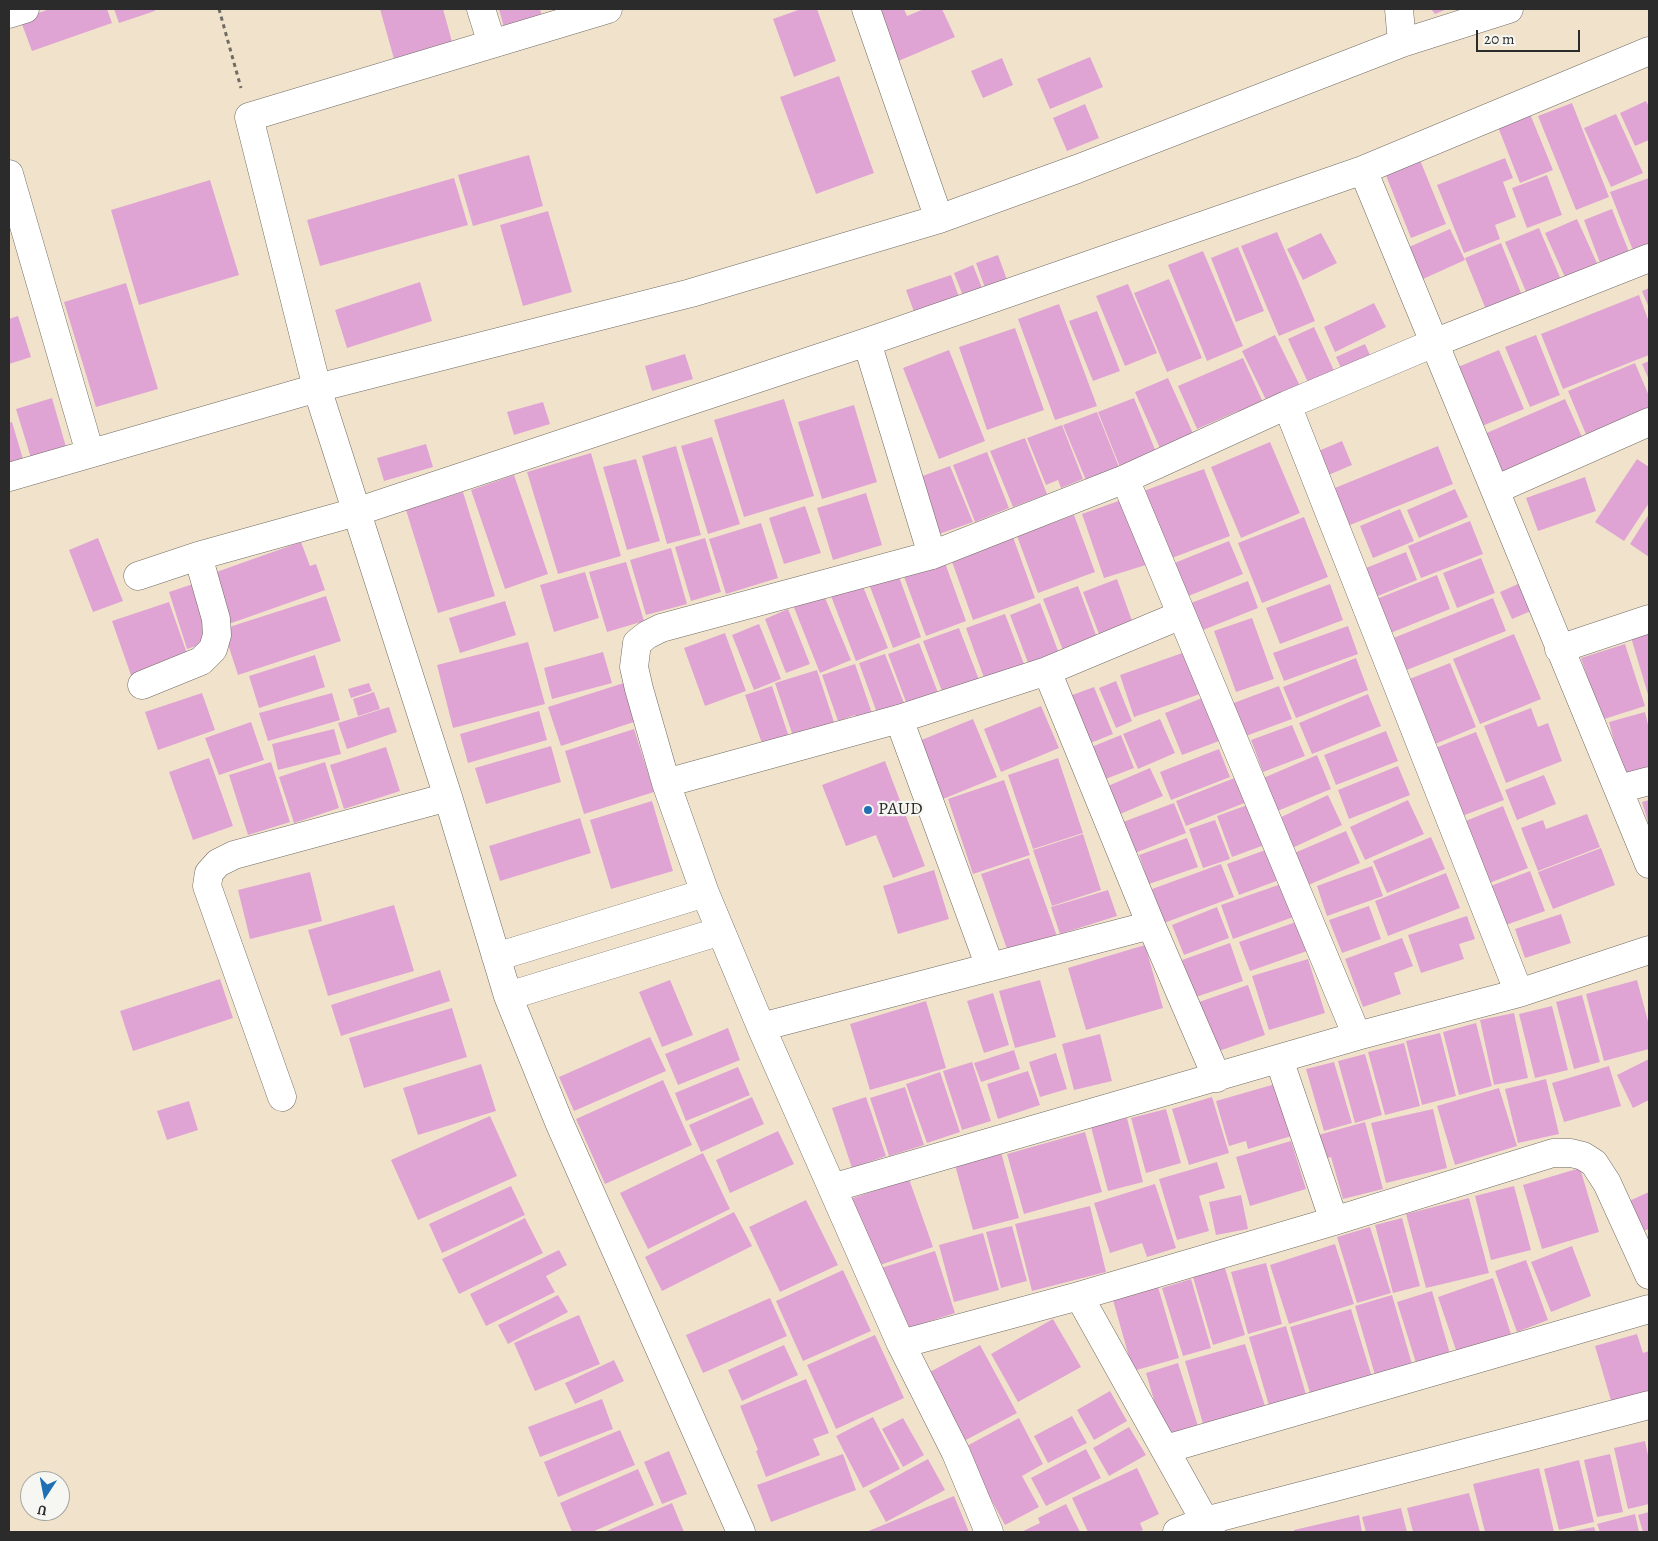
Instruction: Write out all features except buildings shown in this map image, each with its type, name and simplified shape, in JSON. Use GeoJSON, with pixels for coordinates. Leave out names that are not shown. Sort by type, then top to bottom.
{"type":"FeatureCollection","features":[{"type":"Feature","properties":{"kind":"street"},"geometry":{"type":"LineString","coordinates":[[9,14],[25,9]]}},
{"type":"Feature","properties":{"kind":"street"},"geometry":{"type":"LineString","coordinates":[[481,9],[492,44]]}},
{"type":"Feature","properties":{"kind":"street"},"geometry":{"type":"LineString","coordinates":[[608,9],[249,117],[317,388],[448,797],[508,996],[559,1122],[741,1532]]}},
{"type":"Feature","properties":{"kind":"street"},"geometry":{"type":"LineString","coordinates":[[866,9],[939,219]]}},
{"type":"Feature","properties":{"kind":"street"},"geometry":{"type":"LineString","coordinates":[[1399,9],[1402,43]]}},
{"type":"Feature","properties":{"kind":"street"},"geometry":{"type":"LineString","coordinates":[[9,477],[317,388],[691,293],[939,219],[1076,169],[1402,43],[1509,9]]}},
{"type":"Feature","properties":{"kind":"street"},"geometry":{"type":"LineString","coordinates":[[138,576],[198,556],[356,512],[867,342],[1363,170],[1649,51]]}},
{"type":"Feature","properties":{"kind":"street"},"geometry":{"type":"LineString","coordinates":[[1363,170],[1649,864]]}},
{"type":"Feature","properties":{"kind":"street"},"geometry":{"type":"LineString","coordinates":[[9,174],[90,453]]}},
{"type":"Feature","properties":{"kind":"street"},"geometry":{"type":"LineString","coordinates":[[989,1532],[956,1453],[901,1344],[761,1026],[705,893],[666,783],[634,667],[637,643],[660,628],[932,555],[1125,479],[1287,405],[1434,342],[1649,258]]}},
{"type":"Feature","properties":{"kind":"street"},"geometry":{"type":"LineString","coordinates":[[867,342],[932,555]]}},
{"type":"Feature","properties":{"kind":"street"},"geometry":{"type":"LineString","coordinates":[[1287,405],[1519,993]]}},
{"type":"Feature","properties":{"kind":"street"},"geometry":{"type":"LineString","coordinates":[[1495,490],[1649,422]]}},
{"type":"Feature","properties":{"kind":"street"},"geometry":{"type":"LineString","coordinates":[[1125,479],[1357,1036]]}},
{"type":"Feature","properties":{"kind":"street"},"geometry":{"type":"LineString","coordinates":[[142,685],[201,660],[213,649],[216,635],[216,619],[198,556]]}},
{"type":"Feature","properties":{"kind":"street"},"geometry":{"type":"LineString","coordinates":[[666,783],[899,719],[1047,671],[1181,615]]}},
{"type":"Feature","properties":{"kind":"street"},"geometry":{"type":"LineString","coordinates":[[1559,649],[1649,619]]}},
{"type":"Feature","properties":{"kind":"street"},"geometry":{"type":"LineString","coordinates":[[1047,671],[1151,925],[1217,1078]]}},
{"type":"Feature","properties":{"kind":"street"},"geometry":{"type":"LineString","coordinates":[[899,719],[990,967]]}},
{"type":"Feature","properties":{"kind":"street"},"geometry":{"type":"LineString","coordinates":[[1619,789],[1649,781]]}},
{"type":"Feature","properties":{"kind":"street"},"geometry":{"type":"LineString","coordinates":[[282,1097],[207,886],[209,873],[218,863],[234,855],[448,797]]}},
{"type":"Feature","properties":{"kind":"street"},"geometry":{"type":"LineString","coordinates":[[496,957],[705,893]]}},
{"type":"Feature","properties":{"kind":"street"},"geometry":{"type":"LineString","coordinates":[[761,1026],[1151,925]]}},
{"type":"Feature","properties":{"kind":"street"},"geometry":{"type":"LineString","coordinates":[[508,996],[721,931]]}},
{"type":"Feature","properties":{"kind":"street"},"geometry":{"type":"LineString","coordinates":[[832,1188],[1357,1036],[1519,993],[1649,950]]}},
{"type":"Feature","properties":{"kind":"street"},"geometry":{"type":"LineString","coordinates":[[1280,1059],[1334,1221]]}},
{"type":"Feature","properties":{"kind":"street"},"geometry":{"type":"LineString","coordinates":[[901,1344],[1079,1296],[1553,1154],[1583,1156],[1594,1163],[1607,1183],[1649,1275]]}},
{"type":"Feature","properties":{"kind":"street"},"geometry":{"type":"LineString","coordinates":[[1079,1296],[1208,1527]]}},
{"type":"Feature","properties":{"kind":"street"},"geometry":{"type":"LineString","coordinates":[[1166,1449],[1649,1309]]}},
{"type":"Feature","properties":{"kind":"street"},"geometry":{"type":"LineString","coordinates":[[1177,1532],[1208,1527],[1649,1405]]}},
{"type":"Feature","properties":{"kind":"path"},"geometry":{"type":"LineString","coordinates":[[219,9],[249,117]]}},
{"type":"Feature","properties":{"kind":"place","name":"PAUD"},"geometry":{"type":"Point","coordinates":[868,810]}}]}
